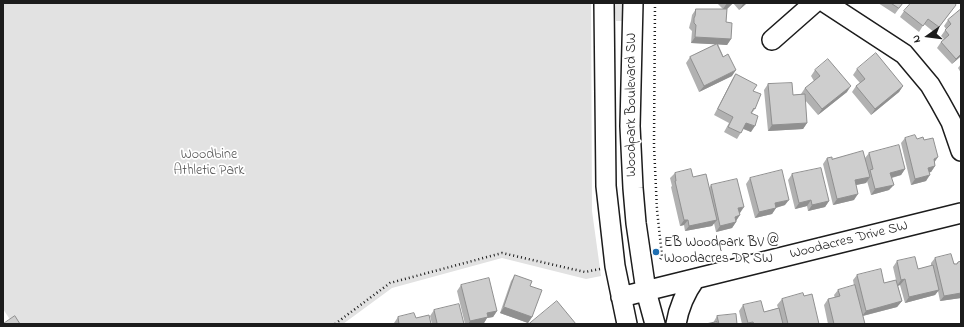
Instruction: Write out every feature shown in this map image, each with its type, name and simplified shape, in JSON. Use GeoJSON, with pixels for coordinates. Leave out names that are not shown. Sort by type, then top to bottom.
{"type":"FeatureCollection","features":[{"type":"Feature","properties":{"kind":"street","name":"Woodpark Boulevard SW"},"geometry":{"type":"LineString","coordinates":[[604,3],[606,186],[615,266],[627,324]]}},
{"type":"Feature","properties":{"kind":"street","name":"Woodpark Boulevard SW"},"geometry":{"type":"LineString","coordinates":[[633,3],[634,20],[630,87],[631,155],[636,222],[646,291],[655,324]]}},
{"type":"Feature","properties":{"kind":"street"},"geometry":{"type":"LineString","coordinates":[[772,40],[814,3]]}},
{"type":"Feature","properties":{"kind":"street"},"geometry":{"type":"LineString","coordinates":[[826,3],[904,54],[926,80],[940,102],[951,122],[961,151]]}},
{"type":"Feature","properties":{"kind":"street","name":"Woodacres Drive SW"},"geometry":{"type":"LineString","coordinates":[[621,297],[961,213]]}},
{"type":"Feature","properties":{"kind":"street"},"geometry":{"type":"LineString","coordinates":[[676,324],[681,303],[695,279]]}},
{"type":"Feature","properties":{"kind":"path"},"geometry":{"type":"LineString","coordinates":[[655,3],[654,146],[656,210],[662,256],[659,260],[666,286]]}},
{"type":"Feature","properties":{"kind":"path"},"geometry":{"type":"LineString","coordinates":[[335,324],[390,283],[502,253],[585,272],[601,269]]}},
{"type":"Feature","properties":{"kind":"green space","name":"Woodbine Athletic Park"},"geometry":{"type":"Polygon","coordinates":[[[3,3],[591,3],[592,211],[601,276],[586,279],[502,258],[392,288],[343,324],[13,324],[3,309],[3,3]]]}},
{"type":"Feature","properties":{"kind":"green space"},"geometry":{"type":"Polygon","coordinates":[[[614,3],[624,3],[623,21],[616,21],[614,3]]]}},
{"type":"Feature","properties":{"kind":"building"},"geometry":{"type":"Polygon","coordinates":[[[891,3],[903,3],[899,8],[891,3]]]}},
{"type":"Feature","properties":{"kind":"building"},"geometry":{"type":"Polygon","coordinates":[[[911,3],[955,3],[956,5],[939,27],[928,19],[923,26],[904,11],[911,3]]]}},
{"type":"Feature","properties":{"kind":"building"},"geometry":{"type":"Polygon","coordinates":[[[696,9],[727,9],[726,22],[732,23],[731,39],[695,37],[696,25],[694,23],[694,18],[696,9]]]}},
{"type":"Feature","properties":{"kind":"building"},"geometry":{"type":"Polygon","coordinates":[[[961,9],[961,54],[956,59],[941,42],[949,35],[945,30],[951,24],[948,20],[961,9]]]}},
{"type":"Feature","properties":{"kind":"building"},"geometry":{"type":"Polygon","coordinates":[[[717,44],[723,57],[728,54],[736,70],[704,86],[690,57],[717,44]]]}},
{"type":"Feature","properties":{"kind":"building"},"geometry":{"type":"Polygon","coordinates":[[[876,53],[903,86],[875,109],[856,86],[865,79],[857,69],[876,53]]]}},
{"type":"Feature","properties":{"kind":"building"},"geometry":{"type":"Polygon","coordinates":[[[828,59],[851,86],[822,109],[805,88],[820,76],[815,70],[828,59]]]}},
{"type":"Feature","properties":{"kind":"building"},"geometry":{"type":"Polygon","coordinates":[[[736,74],[757,85],[753,91],[761,94],[755,109],[754,108],[751,113],[758,116],[755,126],[746,123],[741,133],[728,127],[733,117],[718,109],[736,74]]]}},
{"type":"Feature","properties":{"kind":"building"},"geometry":{"type":"Polygon","coordinates":[[[792,83],[793,95],[805,94],[807,123],[772,125],[768,84],[792,83]]]}},
{"type":"Feature","properties":{"kind":"building"},"geometry":{"type":"Polygon","coordinates":[[[915,135],[917,139],[923,137],[924,140],[933,138],[938,157],[934,159],[935,166],[928,168],[930,175],[915,179],[905,138],[915,135]]]}},
{"type":"Feature","properties":{"kind":"building"},"geometry":{"type":"Polygon","coordinates":[[[899,145],[905,169],[890,173],[894,185],[875,189],[870,170],[873,169],[869,153],[899,145]]]}},
{"type":"Feature","properties":{"kind":"building"},"geometry":{"type":"Polygon","coordinates":[[[863,151],[870,177],[855,180],[858,194],[837,199],[827,158],[832,157],[832,159],[863,151]]]}},
{"type":"Feature","properties":{"kind":"building"},"geometry":{"type":"Polygon","coordinates":[[[821,168],[829,201],[812,205],[811,200],[799,203],[792,174],[821,168]]]}},
{"type":"Feature","properties":{"kind":"building"},"geometry":{"type":"Polygon","coordinates":[[[691,169],[693,177],[706,174],[717,220],[689,226],[688,220],[684,220],[675,181],[675,173],[691,169]]]}},
{"type":"Feature","properties":{"kind":"building"},"geometry":{"type":"Polygon","coordinates":[[[782,170],[789,200],[775,203],[776,208],[759,212],[750,178],[782,170]]]}},
{"type":"Feature","properties":{"kind":"building"},"geometry":{"type":"Polygon","coordinates":[[[737,179],[744,207],[738,208],[740,215],[735,217],[736,222],[720,226],[711,185],[737,179]]]}},
{"type":"Feature","properties":{"kind":"building"},"geometry":{"type":"Polygon","coordinates":[[[951,254],[954,264],[961,261],[961,293],[944,296],[935,258],[951,254]]]}},
{"type":"Feature","properties":{"kind":"building"},"geometry":{"type":"Polygon","coordinates":[[[915,257],[918,269],[933,265],[939,290],[909,297],[905,279],[901,280],[897,261],[915,257]]]}},
{"type":"Feature","properties":{"kind":"building"},"geometry":{"type":"Polygon","coordinates":[[[881,269],[884,283],[896,280],[902,301],[866,311],[857,275],[881,269]]]}},
{"type":"Feature","properties":{"kind":"building"},"geometry":{"type":"Polygon","coordinates":[[[515,275],[532,281],[530,286],[542,290],[532,317],[504,307],[515,275]]]}},
{"type":"Feature","properties":{"kind":"building"},"geometry":{"type":"Polygon","coordinates":[[[489,278],[497,311],[487,313],[488,317],[470,321],[461,285],[489,278]]]}},
{"type":"Feature","properties":{"kind":"building"},"geometry":{"type":"Polygon","coordinates":[[[855,285],[865,324],[834,324],[828,299],[840,296],[838,290],[855,285]]]}},
{"type":"Feature","properties":{"kind":"building"},"geometry":{"type":"Polygon","coordinates":[[[803,293],[804,296],[812,294],[819,324],[788,324],[782,299],[803,293]]]}},
{"type":"Feature","properties":{"kind":"building"},"geometry":{"type":"Polygon","coordinates":[[[557,301],[576,324],[529,324],[557,301]]]}},
{"type":"Feature","properties":{"kind":"building"},"geometry":{"type":"Polygon","coordinates":[[[761,301],[764,312],[779,308],[783,324],[748,323],[743,305],[761,301]]]}},
{"type":"Feature","properties":{"kind":"building"},"geometry":{"type":"Polygon","coordinates":[[[459,304],[464,324],[435,324],[437,323],[434,310],[459,304]]]}},
{"type":"Feature","properties":{"kind":"building"},"geometry":{"type":"Polygon","coordinates":[[[414,313],[416,318],[429,315],[431,324],[399,324],[398,317],[414,313]]]}},
{"type":"Feature","properties":{"kind":"building"},"geometry":{"type":"Polygon","coordinates":[[[736,314],[737,324],[719,324],[717,316],[736,314]]]}},
{"type":"Feature","properties":{"kind":"building"},"geometry":{"type":"Polygon","coordinates":[[[15,316],[20,324],[3,324],[15,316]]]}},
{"type":"Feature","properties":{"kind":"building"},"geometry":{"type":"Polygon","coordinates":[[[717,322],[717,324],[706,324],[717,322]]]}},
{"type":"Feature","properties":{"kind":"place","name":"EB Woodpark BV @ Woodacres DR SW"},"geometry":{"type":"Point","coordinates":[656,252]}}]}
